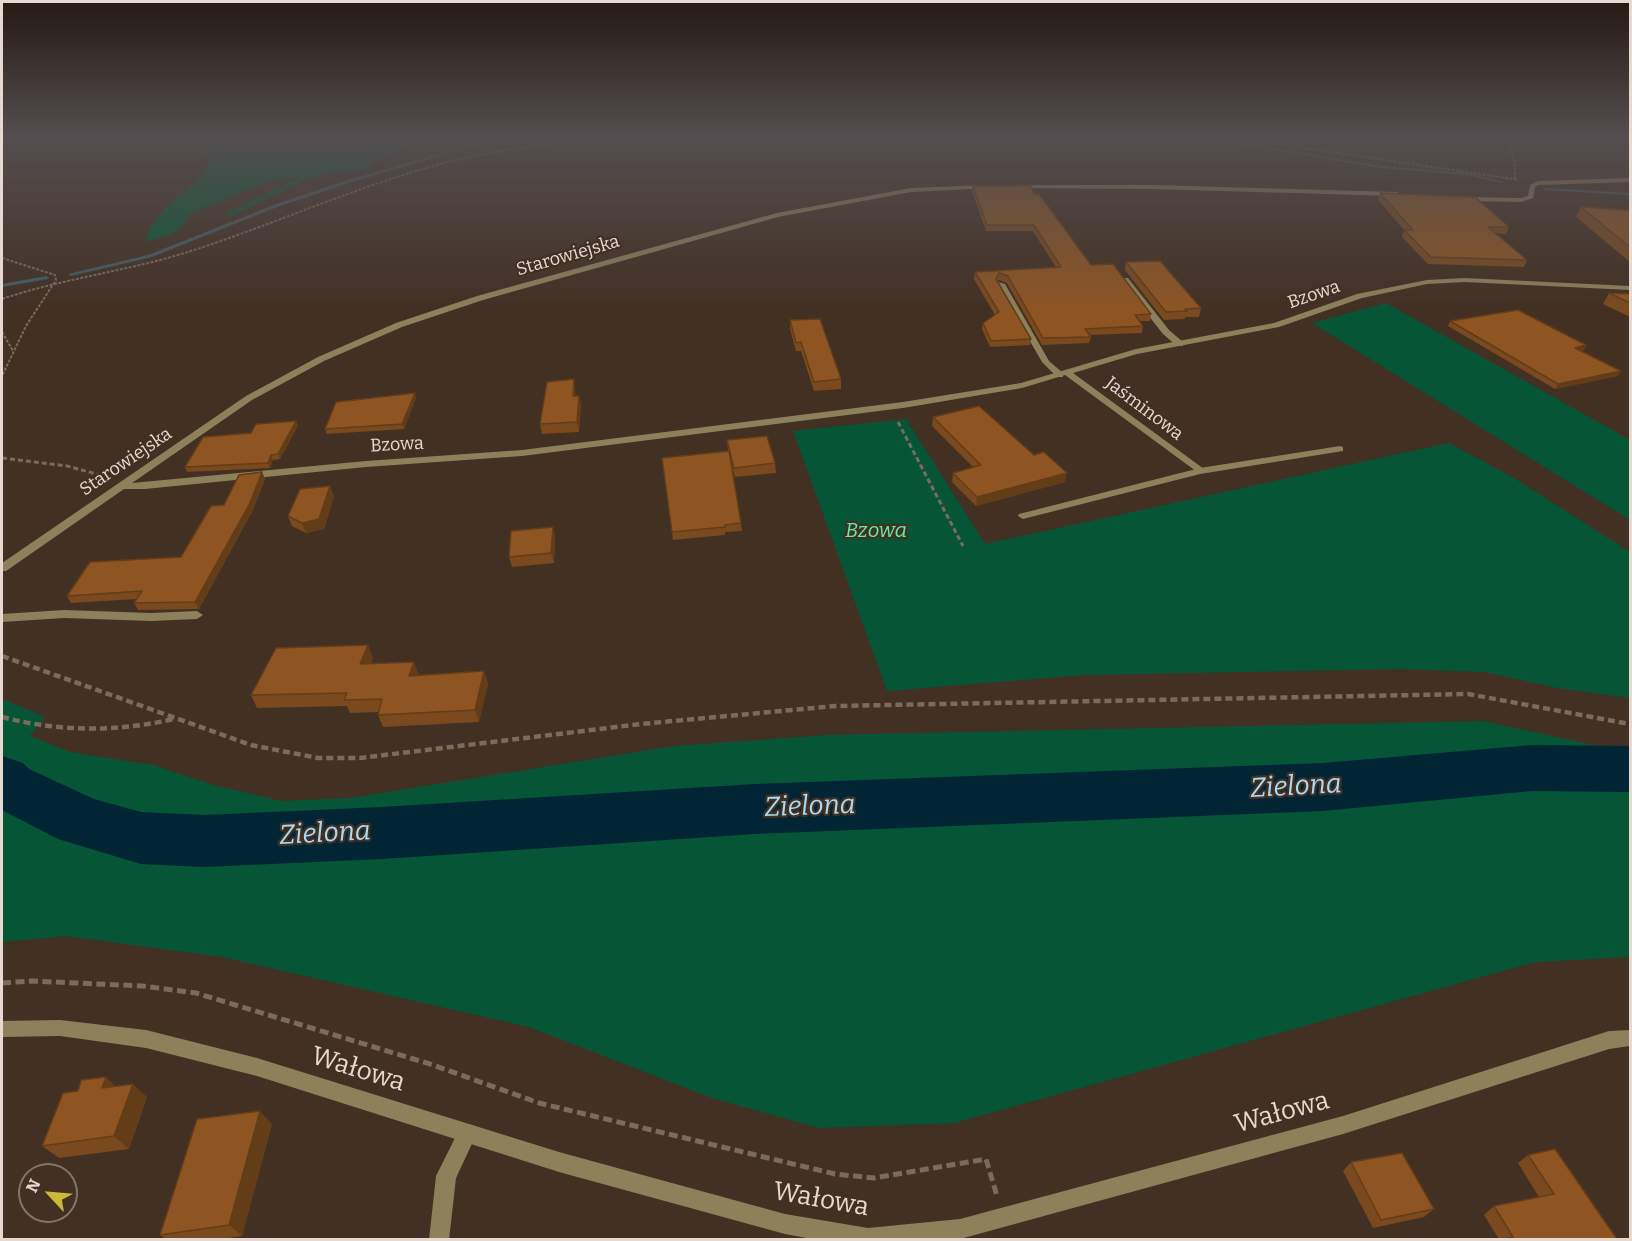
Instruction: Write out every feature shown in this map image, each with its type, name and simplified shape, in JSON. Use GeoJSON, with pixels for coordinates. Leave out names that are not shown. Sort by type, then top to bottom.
{"type":"FeatureCollection","features":[{"type":"Feature","properties":{"kind":"street","name":"Starowiejska"},"geometry":{"type":"LineString","coordinates":[[2,568],[249,398],[281,379],[344,348],[433,313],[777,215],[879,196]]}},
{"type":"Feature","properties":{"kind":"street"},"geometry":{"type":"LineString","coordinates":[[1450,198],[1522,200],[1531,196]]}},
{"type":"Feature","properties":{"kind":"street"},"geometry":{"type":"LineString","coordinates":[[1117,270],[1166,332],[1180,344]]}},
{"type":"Feature","properties":{"kind":"street","name":"Bzowa"},"geometry":{"type":"LineString","coordinates":[[120,486],[156,485],[366,464],[522,453],[890,407],[994,390],[1064,374],[1128,354],[1276,325],[1360,296],[1427,282],[1465,280],[1630,288]]}},
{"type":"Feature","properties":{"kind":"street","name":"Jaśminowa"},"geometry":{"type":"LineString","coordinates":[[1001,284],[1046,362],[1200,471]]}},
{"type":"Feature","properties":{"kind":"street"},"geometry":{"type":"LineString","coordinates":[[1023,516],[1200,471],[1340,449]]}},
{"type":"Feature","properties":{"kind":"street"},"geometry":{"type":"LineString","coordinates":[[2,618],[63,614],[151,617],[197,615]]}},
{"type":"Feature","properties":{"kind":"street","name":"Wałowa"},"geometry":{"type":"LineString","coordinates":[[2,1029],[60,1028],[146,1039],[257,1067],[558,1162],[785,1224],[868,1238],[960,1229],[1342,1125],[1609,1040],[1630,1038]]}},
{"type":"Feature","properties":{"kind":"street"},"geometry":{"type":"LineString","coordinates":[[439,1239],[446,1176],[468,1133]]}},
{"type":"Feature","properties":{"kind":"path"},"geometry":{"type":"LineString","coordinates":[[2,299],[188,252],[345,196]]}},
{"type":"Feature","properties":{"kind":"path"},"geometry":{"type":"LineString","coordinates":[[2,258],[55,275],[56,280],[26,326],[2,376]]}},
{"type":"Feature","properties":{"kind":"path"},"geometry":{"type":"LineString","coordinates":[[2,332],[14,352]]}},
{"type":"Feature","properties":{"kind":"path"},"geometry":{"type":"LineString","coordinates":[[890,407],[963,546]]}},
{"type":"Feature","properties":{"kind":"path"},"geometry":{"type":"LineString","coordinates":[[2,458],[67,465],[105,476]]}},
{"type":"Feature","properties":{"kind":"path"},"geometry":{"type":"LineString","coordinates":[[2,656],[251,745],[318,758],[360,758],[641,724],[835,706],[1468,694],[1630,724]]}},
{"type":"Feature","properties":{"kind":"path"},"geometry":{"type":"LineString","coordinates":[[2,717],[36,727],[81,730],[150,725],[175,719]]}},
{"type":"Feature","properties":{"kind":"path"},"geometry":{"type":"LineString","coordinates":[[2,983],[31,981],[143,986],[196,993],[430,1065],[539,1103],[835,1174],[874,1178],[986,1159],[1002,1216]]}},
{"type":"Feature","properties":{"kind":"green space"},"geometry":{"type":"Polygon","coordinates":[[[180,196],[233,196],[190,214],[181,228],[170,235],[146,242],[154,221],[180,196]]]}},
{"type":"Feature","properties":{"kind":"green space"},"geometry":{"type":"Polygon","coordinates":[[[261,196],[273,196],[229,217],[226,213],[261,196]]]}},
{"type":"Feature","properties":{"kind":"green space"},"geometry":{"type":"Polygon","coordinates":[[[1386,303],[1630,440],[1630,520],[1312,323],[1386,303]]]}},
{"type":"Feature","properties":{"kind":"green space"},"geometry":{"type":"Polygon","coordinates":[[[906,419],[985,544],[1449,443],[1514,478],[1630,552],[1630,698],[1557,688],[1484,672],[1402,669],[1084,675],[887,691],[793,431],[906,419]]]}},
{"type":"Feature","properties":{"kind":"green space"},"geometry":{"type":"Polygon","coordinates":[[[2,699],[45,717],[30,736],[70,752],[153,765],[213,785],[281,801],[350,798],[674,746],[826,735],[1483,721],[1630,753],[1630,957],[1535,962],[954,1123],[819,1128],[712,1098],[529,1027],[222,957],[66,936],[2,942],[2,699]]]}},
{"type":"Feature","properties":{"kind":"building"},"geometry":{"type":"Polygon","coordinates":[[[977,196],[1040,196],[1091,265],[1113,264],[1151,314],[1135,315],[1143,326],[1085,329],[1091,337],[1043,338],[1008,276],[999,273],[996,279],[1031,339],[991,341],[983,323],[999,312],[975,272],[1061,267],[1034,225],[987,225],[977,196]]]}},
{"type":"Feature","properties":{"kind":"building"},"geometry":{"type":"Polygon","coordinates":[[[1383,196],[1475,197],[1509,227],[1488,227],[1527,260],[1431,257],[1404,230],[1413,230],[1383,196]]]}},
{"type":"Feature","properties":{"kind":"building"},"geometry":{"type":"Polygon","coordinates":[[[1581,207],[1630,211],[1630,247],[1581,207]]]}},
{"type":"Feature","properties":{"kind":"building"},"geometry":{"type":"Polygon","coordinates":[[[1160,261],[1201,308],[1166,312],[1126,262],[1160,261]]]}},
{"type":"Feature","properties":{"kind":"building"},"geometry":{"type":"Polygon","coordinates":[[[1609,293],[1630,294],[1630,303],[1609,293]]]}},
{"type":"Feature","properties":{"kind":"building"},"geometry":{"type":"Polygon","coordinates":[[[1518,310],[1586,345],[1575,348],[1621,371],[1558,384],[1450,321],[1518,310]]]}},
{"type":"Feature","properties":{"kind":"building"},"geometry":{"type":"Polygon","coordinates":[[[820,319],[841,379],[814,382],[801,342],[796,343],[790,320],[820,319]]]}},
{"type":"Feature","properties":{"kind":"building"},"geometry":{"type":"Polygon","coordinates":[[[574,379],[573,396],[579,396],[577,422],[540,424],[547,382],[574,379]]]}},
{"type":"Feature","properties":{"kind":"building"},"geometry":{"type":"Polygon","coordinates":[[[415,393],[402,424],[325,429],[336,402],[415,393]]]}},
{"type":"Feature","properties":{"kind":"building"},"geometry":{"type":"Polygon","coordinates":[[[979,406],[1034,455],[1044,452],[1067,473],[977,497],[953,473],[981,465],[933,417],[979,406]]]}},
{"type":"Feature","properties":{"kind":"building"},"geometry":{"type":"Polygon","coordinates":[[[296,421],[278,454],[271,455],[268,463],[185,467],[203,437],[251,433],[256,424],[296,421]]]}},
{"type":"Feature","properties":{"kind":"building"},"geometry":{"type":"Polygon","coordinates":[[[767,436],[775,463],[734,468],[727,440],[767,436]]]}},
{"type":"Feature","properties":{"kind":"building"},"geometry":{"type":"Polygon","coordinates":[[[729,451],[741,523],[725,525],[725,527],[672,532],[662,458],[729,451]]]}},
{"type":"Feature","properties":{"kind":"building"},"geometry":{"type":"Polygon","coordinates":[[[262,472],[250,503],[195,602],[134,603],[142,591],[67,596],[90,562],[181,557],[211,506],[224,505],[239,475],[262,472]]]}},
{"type":"Feature","properties":{"kind":"building"},"geometry":{"type":"Polygon","coordinates":[[[330,486],[319,519],[302,523],[288,516],[300,489],[330,486]]]}},
{"type":"Feature","properties":{"kind":"building"},"geometry":{"type":"Polygon","coordinates":[[[553,527],[551,553],[509,557],[511,531],[553,527]]]}},
{"type":"Feature","properties":{"kind":"building"},"geometry":{"type":"Polygon","coordinates":[[[368,645],[360,664],[414,662],[409,676],[484,671],[475,710],[378,715],[382,699],[344,700],[347,693],[251,695],[276,648],[368,645]]]}},
{"type":"Feature","properties":{"kind":"building"},"geometry":{"type":"Polygon","coordinates":[[[106,1077],[102,1088],[133,1084],[114,1136],[42,1146],[63,1093],[78,1091],[81,1080],[106,1077]]]}},
{"type":"Feature","properties":{"kind":"building"},"geometry":{"type":"Polygon","coordinates":[[[260,1111],[229,1225],[160,1235],[197,1119],[260,1111]]]}},
{"type":"Feature","properties":{"kind":"building"},"geometry":{"type":"Polygon","coordinates":[[[1555,1149],[1617,1239],[1505,1239],[1513,1237],[1494,1206],[1554,1194],[1528,1155],[1555,1149]]]}},
{"type":"Feature","properties":{"kind":"building"},"geometry":{"type":"Polygon","coordinates":[[[1402,1153],[1434,1209],[1381,1220],[1351,1162],[1402,1153]]]}},
{"type":"Feature","properties":{"kind":"waterway"},"geometry":{"type":"LineString","coordinates":[[71,274],[150,256],[305,196]]}},
{"type":"Feature","properties":{"kind":"waterway"},"geometry":{"type":"LineString","coordinates":[[2,286],[46,278]]}},
{"type":"Feature","properties":{"kind":"waterway","name":"Zielona"},"geometry":{"type":"LineString","coordinates":[[2,780],[8,786],[80,821],[141,838],[204,841],[382,833],[755,809],[1323,787],[1532,768],[1630,769]]}}]}
